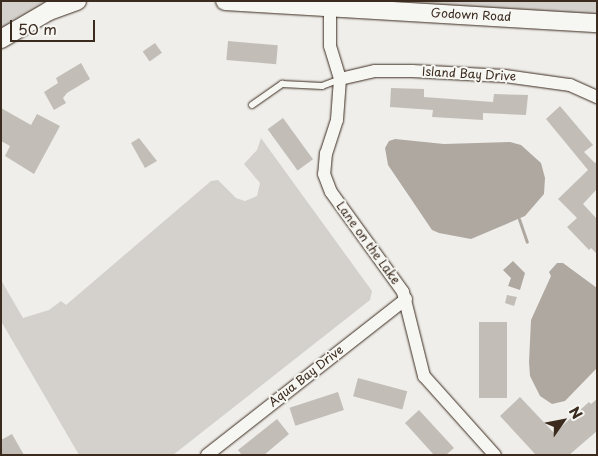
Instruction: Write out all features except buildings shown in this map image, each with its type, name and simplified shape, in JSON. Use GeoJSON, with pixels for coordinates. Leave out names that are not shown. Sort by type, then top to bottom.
{"type":"FeatureCollection","features":[{"type":"Feature","properties":{"kind":"main road"},"geometry":{"type":"LineString","coordinates":[[1,39],[50,11],[77,1]]}},
{"type":"Feature","properties":{"kind":"main road","name":"Godown Road"},"geometry":{"type":"LineString","coordinates":[[225,1],[597,23]]}},
{"type":"Feature","properties":{"kind":"street","name":"Lane on the Lake"},"geometry":{"type":"LineString","coordinates":[[330,7],[330,46],[340,79],[338,120],[326,153],[324,174],[331,192],[406,299],[424,376],[495,455]]}},
{"type":"Feature","properties":{"kind":"street","name":"Island Bay Drive"},"geometry":{"type":"LineString","coordinates":[[340,79],[375,72],[412,71],[505,76],[570,85],[597,97]]}},
{"type":"Feature","properties":{"kind":"street","name":"Aqua Bay Drive"},"geometry":{"type":"LineString","coordinates":[[207,455],[406,299]]}},
{"type":"Feature","properties":{"kind":"lane"},"geometry":{"type":"LineString","coordinates":[[252,105],[282,84],[322,86],[340,79]]}},
{"type":"Feature","properties":{"kind":"shaded area"},"geometry":{"type":"Polygon","coordinates":[[[1,1],[60,1],[1,34],[1,1]]]}},
{"type":"Feature","properties":{"kind":"shaded area"},"geometry":{"type":"Polygon","coordinates":[[[302,1],[597,1],[597,17],[302,1]]]}},
{"type":"Feature","properties":{"kind":"shaded area"},"geometry":{"type":"Polygon","coordinates":[[[261,138],[372,291],[370,300],[173,455],[79,455],[1,321],[1,280],[23,318],[49,310],[61,301],[66,305],[211,181],[218,180],[236,198],[245,201],[257,196],[260,183],[244,164],[257,150],[261,138]]]}},
{"type":"Feature","properties":{"kind":"shaded area"},"geometry":{"type":"Polygon","coordinates":[[[395,139],[444,144],[510,142],[521,145],[541,163],[545,178],[544,194],[525,216],[471,239],[439,233],[432,230],[388,165],[385,148],[389,141],[395,139]]]}},
{"type":"Feature","properties":{"kind":"shaded area"},"geometry":{"type":"Polygon","coordinates":[[[513,261],[525,273],[520,290],[508,286],[511,278],[503,270],[513,261]]]}},
{"type":"Feature","properties":{"kind":"shaded area"},"geometry":{"type":"Polygon","coordinates":[[[557,263],[563,263],[597,288],[597,368],[565,401],[552,404],[540,396],[530,376],[529,362],[531,320],[551,276],[549,272],[557,263]]]}},
{"type":"Feature","properties":{"kind":"waterway"},"geometry":{"type":"LineString","coordinates":[[519,219],[527,242]]}}]}
